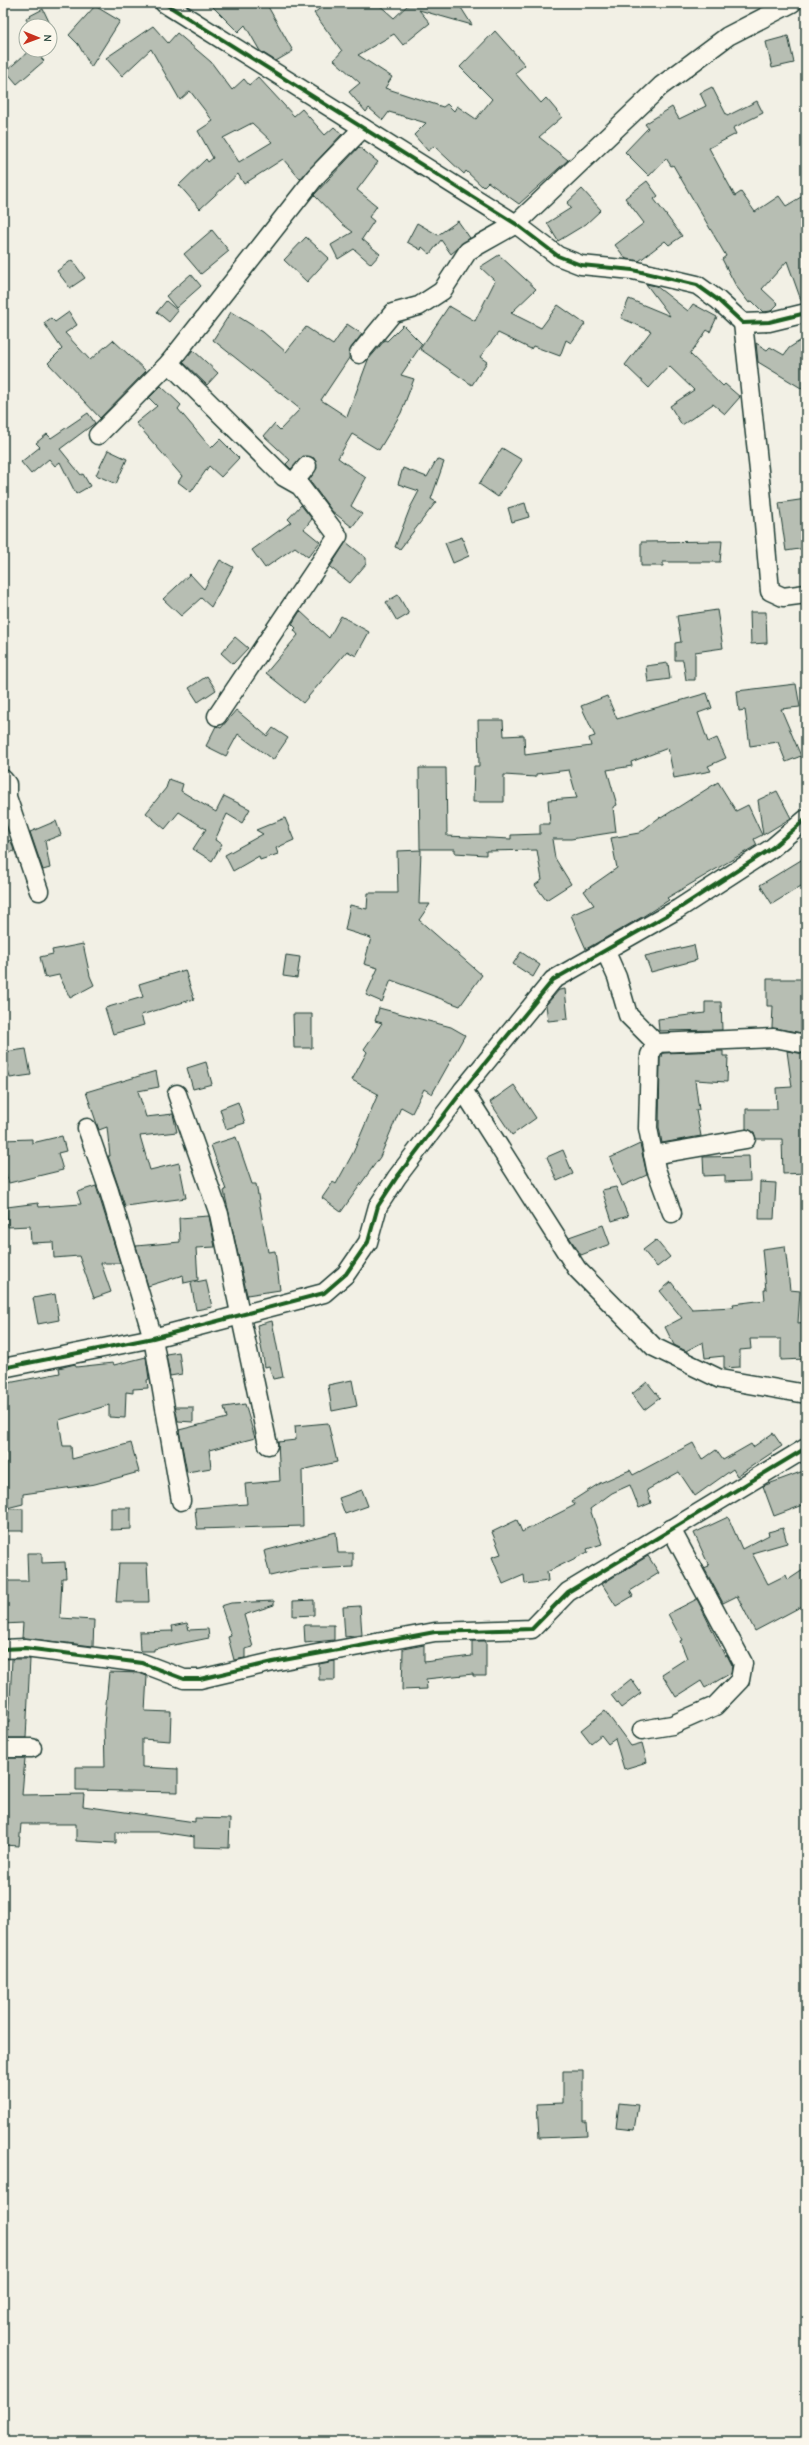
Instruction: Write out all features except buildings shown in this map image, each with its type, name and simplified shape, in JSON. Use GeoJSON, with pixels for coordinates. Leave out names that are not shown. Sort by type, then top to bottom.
{"type":"FeatureCollection","features":[{"type":"Feature","properties":{"kind":"street"},"geometry":{"type":"LineString","coordinates":[[164,3],[516,224],[558,256],[581,265],[633,270],[698,285],[718,300],[742,323],[761,489],[770,591],[783,597],[806,594]]}},
{"type":"Feature","properties":{"kind":"street"},"geometry":{"type":"LineString","coordinates":[[360,354],[393,314],[419,306],[442,292],[468,251],[516,224],[661,86],[728,36],[792,3]]}},
{"type":"Feature","properties":{"kind":"street"},"geometry":{"type":"LineString","coordinates":[[98,435],[169,363],[316,176],[363,128]]}},
{"type":"Feature","properties":{"kind":"street"},"geometry":{"type":"LineString","coordinates":[[742,323],[769,322],[806,313]]}},
{"type":"Feature","properties":{"kind":"street"},"geometry":{"type":"LineString","coordinates":[[169,363],[284,477],[300,486],[338,536],[217,716]]}},
{"type":"Feature","properties":{"kind":"street"},"geometry":{"type":"LineString","coordinates":[[294,482],[307,466]]}},
{"type":"Feature","properties":{"kind":"street"},"geometry":{"type":"LineString","coordinates":[[3,778],[7,784],[7,797],[39,891]]}},
{"type":"Feature","properties":{"kind":"street"},"geometry":{"type":"LineString","coordinates":[[3,1368],[153,1338],[324,1293],[346,1274],[368,1242],[378,1206],[397,1177],[463,1090],[553,980],[685,905],[772,848],[806,819]]}},
{"type":"Feature","properties":{"kind":"street"},"geometry":{"type":"LineString","coordinates":[[605,950],[617,977],[628,1016],[656,1043],[774,1038],[806,1044]]}},
{"type":"Feature","properties":{"kind":"street"},"geometry":{"type":"LineString","coordinates":[[656,1043],[650,1055],[648,1128],[653,1155],[672,1213]]}},
{"type":"Feature","properties":{"kind":"street"},"geometry":{"type":"LineString","coordinates":[[463,1090],[577,1269],[654,1347],[720,1379],[806,1394]]}},
{"type":"Feature","properties":{"kind":"street"},"geometry":{"type":"LineString","coordinates":[[177,1094],[219,1214],[268,1445]]}},
{"type":"Feature","properties":{"kind":"street"},"geometry":{"type":"LineString","coordinates":[[87,1128],[109,1191],[153,1338],[181,1501]]}},
{"type":"Feature","properties":{"kind":"street"},"geometry":{"type":"LineString","coordinates":[[653,1155],[746,1139]]}},
{"type":"Feature","properties":{"kind":"street"},"geometry":{"type":"LineString","coordinates":[[3,1649],[25,1648],[142,1663],[184,1678],[200,1679],[273,1662],[435,1632],[532,1629],[568,1592],[806,1448]]}},
{"type":"Feature","properties":{"kind":"street"},"geometry":{"type":"LineString","coordinates":[[642,1730],[672,1725],[715,1706],[740,1680],[743,1663],[671,1529]]}},
{"type":"Feature","properties":{"kind":"street"},"geometry":{"type":"LineString","coordinates":[[3,1748],[32,1748]]}},
{"type":"Feature","properties":{"kind":"cycle path"},"geometry":{"type":"LineString","coordinates":[[164,3],[516,224],[558,256],[581,265],[633,270],[697,285],[718,300],[743,323],[769,322],[806,313]]}},
{"type":"Feature","properties":{"kind":"cycle path"},"geometry":{"type":"LineString","coordinates":[[3,1368],[153,1338],[324,1293],[346,1274],[368,1242],[378,1206],[397,1177],[463,1090],[553,980],[678,909],[772,848],[806,819]]}},
{"type":"Feature","properties":{"kind":"cycle path"},"geometry":{"type":"LineString","coordinates":[[3,1649],[25,1648],[142,1663],[184,1679],[200,1679],[273,1662],[435,1632],[532,1629],[568,1592],[806,1448]]}}]}
